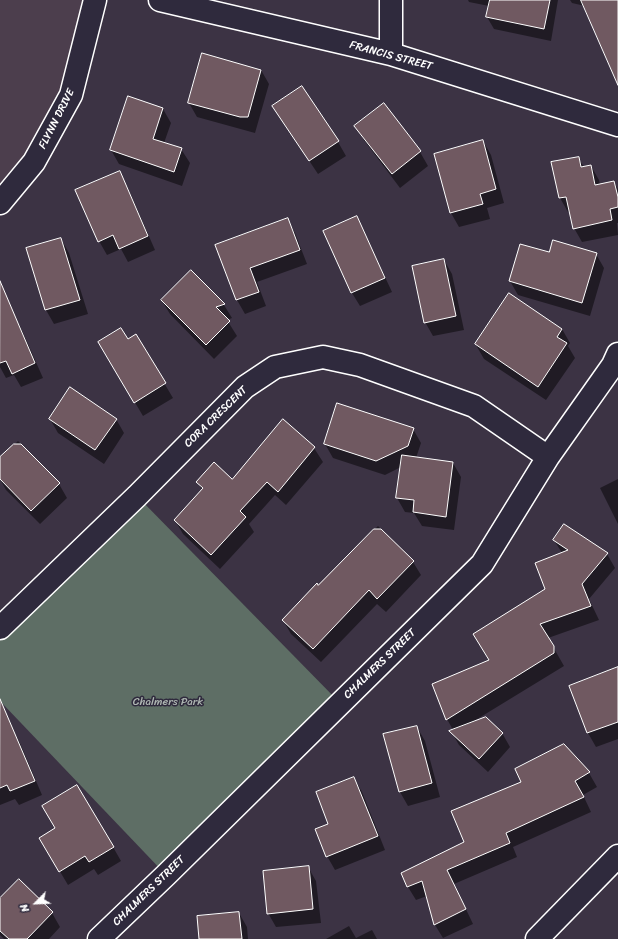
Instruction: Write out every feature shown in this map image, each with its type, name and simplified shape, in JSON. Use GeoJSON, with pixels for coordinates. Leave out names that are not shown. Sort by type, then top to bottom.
{"type":"FeatureCollection","features":[{"type":"Feature","properties":{"kind":"street","name":"FLYNN DRIVE"},"geometry":{"type":"LineString","coordinates":[[0,203],[34,162],[71,95],[95,0]]}},
{"type":"Feature","properties":{"kind":"street","name":"FRANCIS STREET"},"geometry":{"type":"LineString","coordinates":[[160,0],[391,54],[618,125]]}},
{"type":"Feature","properties":{"kind":"street"},"geometry":{"type":"LineString","coordinates":[[391,0],[391,54]]}},
{"type":"Feature","properties":{"kind":"street","name":"CHALMERS STREET"},"geometry":{"type":"LineString","coordinates":[[99,939],[482,564],[548,457],[613,365],[618,354]]}},
{"type":"Feature","properties":{"kind":"street","name":"CORA CRESCENT"},"geometry":{"type":"LineString","coordinates":[[0,628],[137,496],[245,387],[275,367],[323,357],[360,365],[474,406],[548,457]]}},
{"type":"Feature","properties":{"kind":"street"},"geometry":{"type":"LineString","coordinates":[[537,939],[618,856]]}},
{"type":"Feature","properties":{"kind":"shaded area"},"geometry":{"type":"Polygon","coordinates":[[[0,0],[95,0],[71,95],[0,203],[0,0]]]}},
{"type":"Feature","properties":{"kind":"green space","name":"Chalmers Park"},"geometry":{"type":"Polygon","coordinates":[[[137,496],[340,703],[166,875],[0,701],[0,628],[137,496]]]}},
{"type":"Feature","properties":{"kind":"building"},"geometry":{"type":"Polygon","coordinates":[[[490,0],[550,0],[544,29],[486,17],[490,0]]]}},
{"type":"Feature","properties":{"kind":"building"},"geometry":{"type":"Polygon","coordinates":[[[581,0],[618,0],[618,85],[581,0]]]}},
{"type":"Feature","properties":{"kind":"building"},"geometry":{"type":"Polygon","coordinates":[[[202,53],[261,70],[248,117],[240,117],[188,103],[202,53]]]}},
{"type":"Feature","properties":{"kind":"building"},"geometry":{"type":"Polygon","coordinates":[[[302,86],[339,141],[309,161],[272,106],[302,86]]]}},
{"type":"Feature","properties":{"kind":"building"},"geometry":{"type":"Polygon","coordinates":[[[128,96],[163,108],[153,139],[182,148],[174,172],[110,150],[128,96]]]}},
{"type":"Feature","properties":{"kind":"building"},"geometry":{"type":"Polygon","coordinates":[[[384,103],[421,151],[392,174],[354,126],[384,103]]]}},
{"type":"Feature","properties":{"kind":"building"},"geometry":{"type":"Polygon","coordinates":[[[483,140],[496,189],[480,194],[483,204],[450,213],[434,154],[483,140]]]}},
{"type":"Feature","properties":{"kind":"building"},"geometry":{"type":"Polygon","coordinates":[[[579,157],[581,167],[591,165],[595,185],[614,181],[618,197],[618,207],[610,209],[612,220],[573,229],[566,197],[559,198],[551,162],[579,157]]]}},
{"type":"Feature","properties":{"kind":"building"},"geometry":{"type":"Polygon","coordinates":[[[120,171],[148,236],[119,249],[113,235],[98,242],[75,190],[120,171]]]}},
{"type":"Feature","properties":{"kind":"building"},"geometry":{"type":"Polygon","coordinates":[[[357,216],[385,278],[351,293],[323,231],[357,216]]]}},
{"type":"Feature","properties":{"kind":"building"},"geometry":{"type":"Polygon","coordinates":[[[288,218],[300,250],[250,268],[259,292],[236,300],[215,245],[288,218]]]}},
{"type":"Feature","properties":{"kind":"building"},"geometry":{"type":"Polygon","coordinates":[[[61,238],[80,300],[45,310],[26,248],[61,238]]]}},
{"type":"Feature","properties":{"kind":"building"},"geometry":{"type":"Polygon","coordinates":[[[553,240],[597,253],[582,303],[509,281],[520,244],[549,252],[553,240]]]}},
{"type":"Feature","properties":{"kind":"building"},"geometry":{"type":"Polygon","coordinates":[[[444,259],[456,316],[424,323],[412,266],[444,259]]]}},
{"type":"Feature","properties":{"kind":"building"},"geometry":{"type":"Polygon","coordinates":[[[191,270],[225,304],[216,307],[230,321],[206,345],[161,300],[191,270]]]}},
{"type":"Feature","properties":{"kind":"building"},"geometry":{"type":"Polygon","coordinates":[[[0,281],[35,363],[12,374],[6,361],[0,363],[0,281]]]}},
{"type":"Feature","properties":{"kind":"building"},"geometry":{"type":"Polygon","coordinates":[[[509,293],[562,329],[557,337],[567,343],[538,387],[475,344],[509,293]]]}},
{"type":"Feature","properties":{"kind":"building"},"geometry":{"type":"Polygon","coordinates":[[[121,328],[128,339],[136,334],[166,383],[134,403],[98,342],[121,328]]]}},
{"type":"Feature","properties":{"kind":"building"},"geometry":{"type":"Polygon","coordinates":[[[70,387],[117,419],[95,450],[49,419],[70,387]]]}},
{"type":"Feature","properties":{"kind":"building"},"geometry":{"type":"Polygon","coordinates":[[[337,403],[414,428],[408,446],[376,461],[324,444],[337,403]]]}},
{"type":"Feature","properties":{"kind":"building"},"geometry":{"type":"Polygon","coordinates":[[[283,419],[315,447],[278,492],[267,482],[240,511],[246,517],[211,555],[174,520],[203,488],[196,482],[214,462],[232,479],[283,419]]]}},
{"type":"Feature","properties":{"kind":"building"},"geometry":{"type":"Polygon","coordinates":[[[14,444],[21,444],[60,483],[31,511],[0,479],[0,457],[14,444]]]}},
{"type":"Feature","properties":{"kind":"building"},"geometry":{"type":"Polygon","coordinates":[[[402,455],[453,462],[446,517],[413,512],[414,500],[396,498],[402,455]]]}},
{"type":"Feature","properties":{"kind":"building"},"geometry":{"type":"Polygon","coordinates":[[[564,524],[608,553],[582,584],[591,606],[540,624],[554,646],[554,653],[446,720],[432,684],[489,660],[473,634],[545,589],[535,563],[568,550],[553,540],[564,524]]]}},
{"type":"Feature","properties":{"kind":"building"},"geometry":{"type":"Polygon","coordinates":[[[374,529],[381,529],[414,561],[377,599],[369,590],[313,649],[282,620],[317,583],[318,585],[374,529]]]}},
{"type":"Feature","properties":{"kind":"building"},"geometry":{"type":"Polygon","coordinates":[[[618,667],[618,722],[587,733],[569,686],[618,667]]]}},
{"type":"Feature","properties":{"kind":"building"},"geometry":{"type":"Polygon","coordinates":[[[0,699],[35,781],[10,791],[7,785],[0,788],[0,699]]]}},
{"type":"Feature","properties":{"kind":"building"},"geometry":{"type":"Polygon","coordinates":[[[486,717],[503,733],[479,759],[449,731],[486,717]]]}},
{"type":"Feature","properties":{"kind":"building"},"geometry":{"type":"Polygon","coordinates":[[[417,726],[432,783],[399,792],[383,734],[417,726]]]}},
{"type":"Feature","properties":{"kind":"building"},"geometry":{"type":"Polygon","coordinates":[[[564,744],[590,772],[575,781],[584,797],[506,833],[510,843],[447,870],[466,909],[434,925],[422,881],[407,887],[401,873],[464,842],[451,811],[521,782],[515,769],[564,744]]]}},
{"type":"Feature","properties":{"kind":"building"},"geometry":{"type":"Polygon","coordinates":[[[354,777],[378,836],[326,857],[315,829],[328,824],[316,792],[354,777]]]}},
{"type":"Feature","properties":{"kind":"building"},"geometry":{"type":"Polygon","coordinates":[[[77,785],[114,847],[89,862],[85,856],[59,872],[39,838],[55,828],[42,806],[77,785]]]}},
{"type":"Feature","properties":{"kind":"building"},"geometry":{"type":"Polygon","coordinates":[[[309,866],[313,909],[267,914],[263,871],[309,866]]]}},
{"type":"Feature","properties":{"kind":"building"},"geometry":{"type":"Polygon","coordinates":[[[19,879],[53,912],[27,939],[9,939],[0,931],[0,898],[19,879]]]}},
{"type":"Feature","properties":{"kind":"building"},"geometry":{"type":"Polygon","coordinates":[[[239,912],[242,939],[199,939],[197,916],[239,912]]]}}]}
